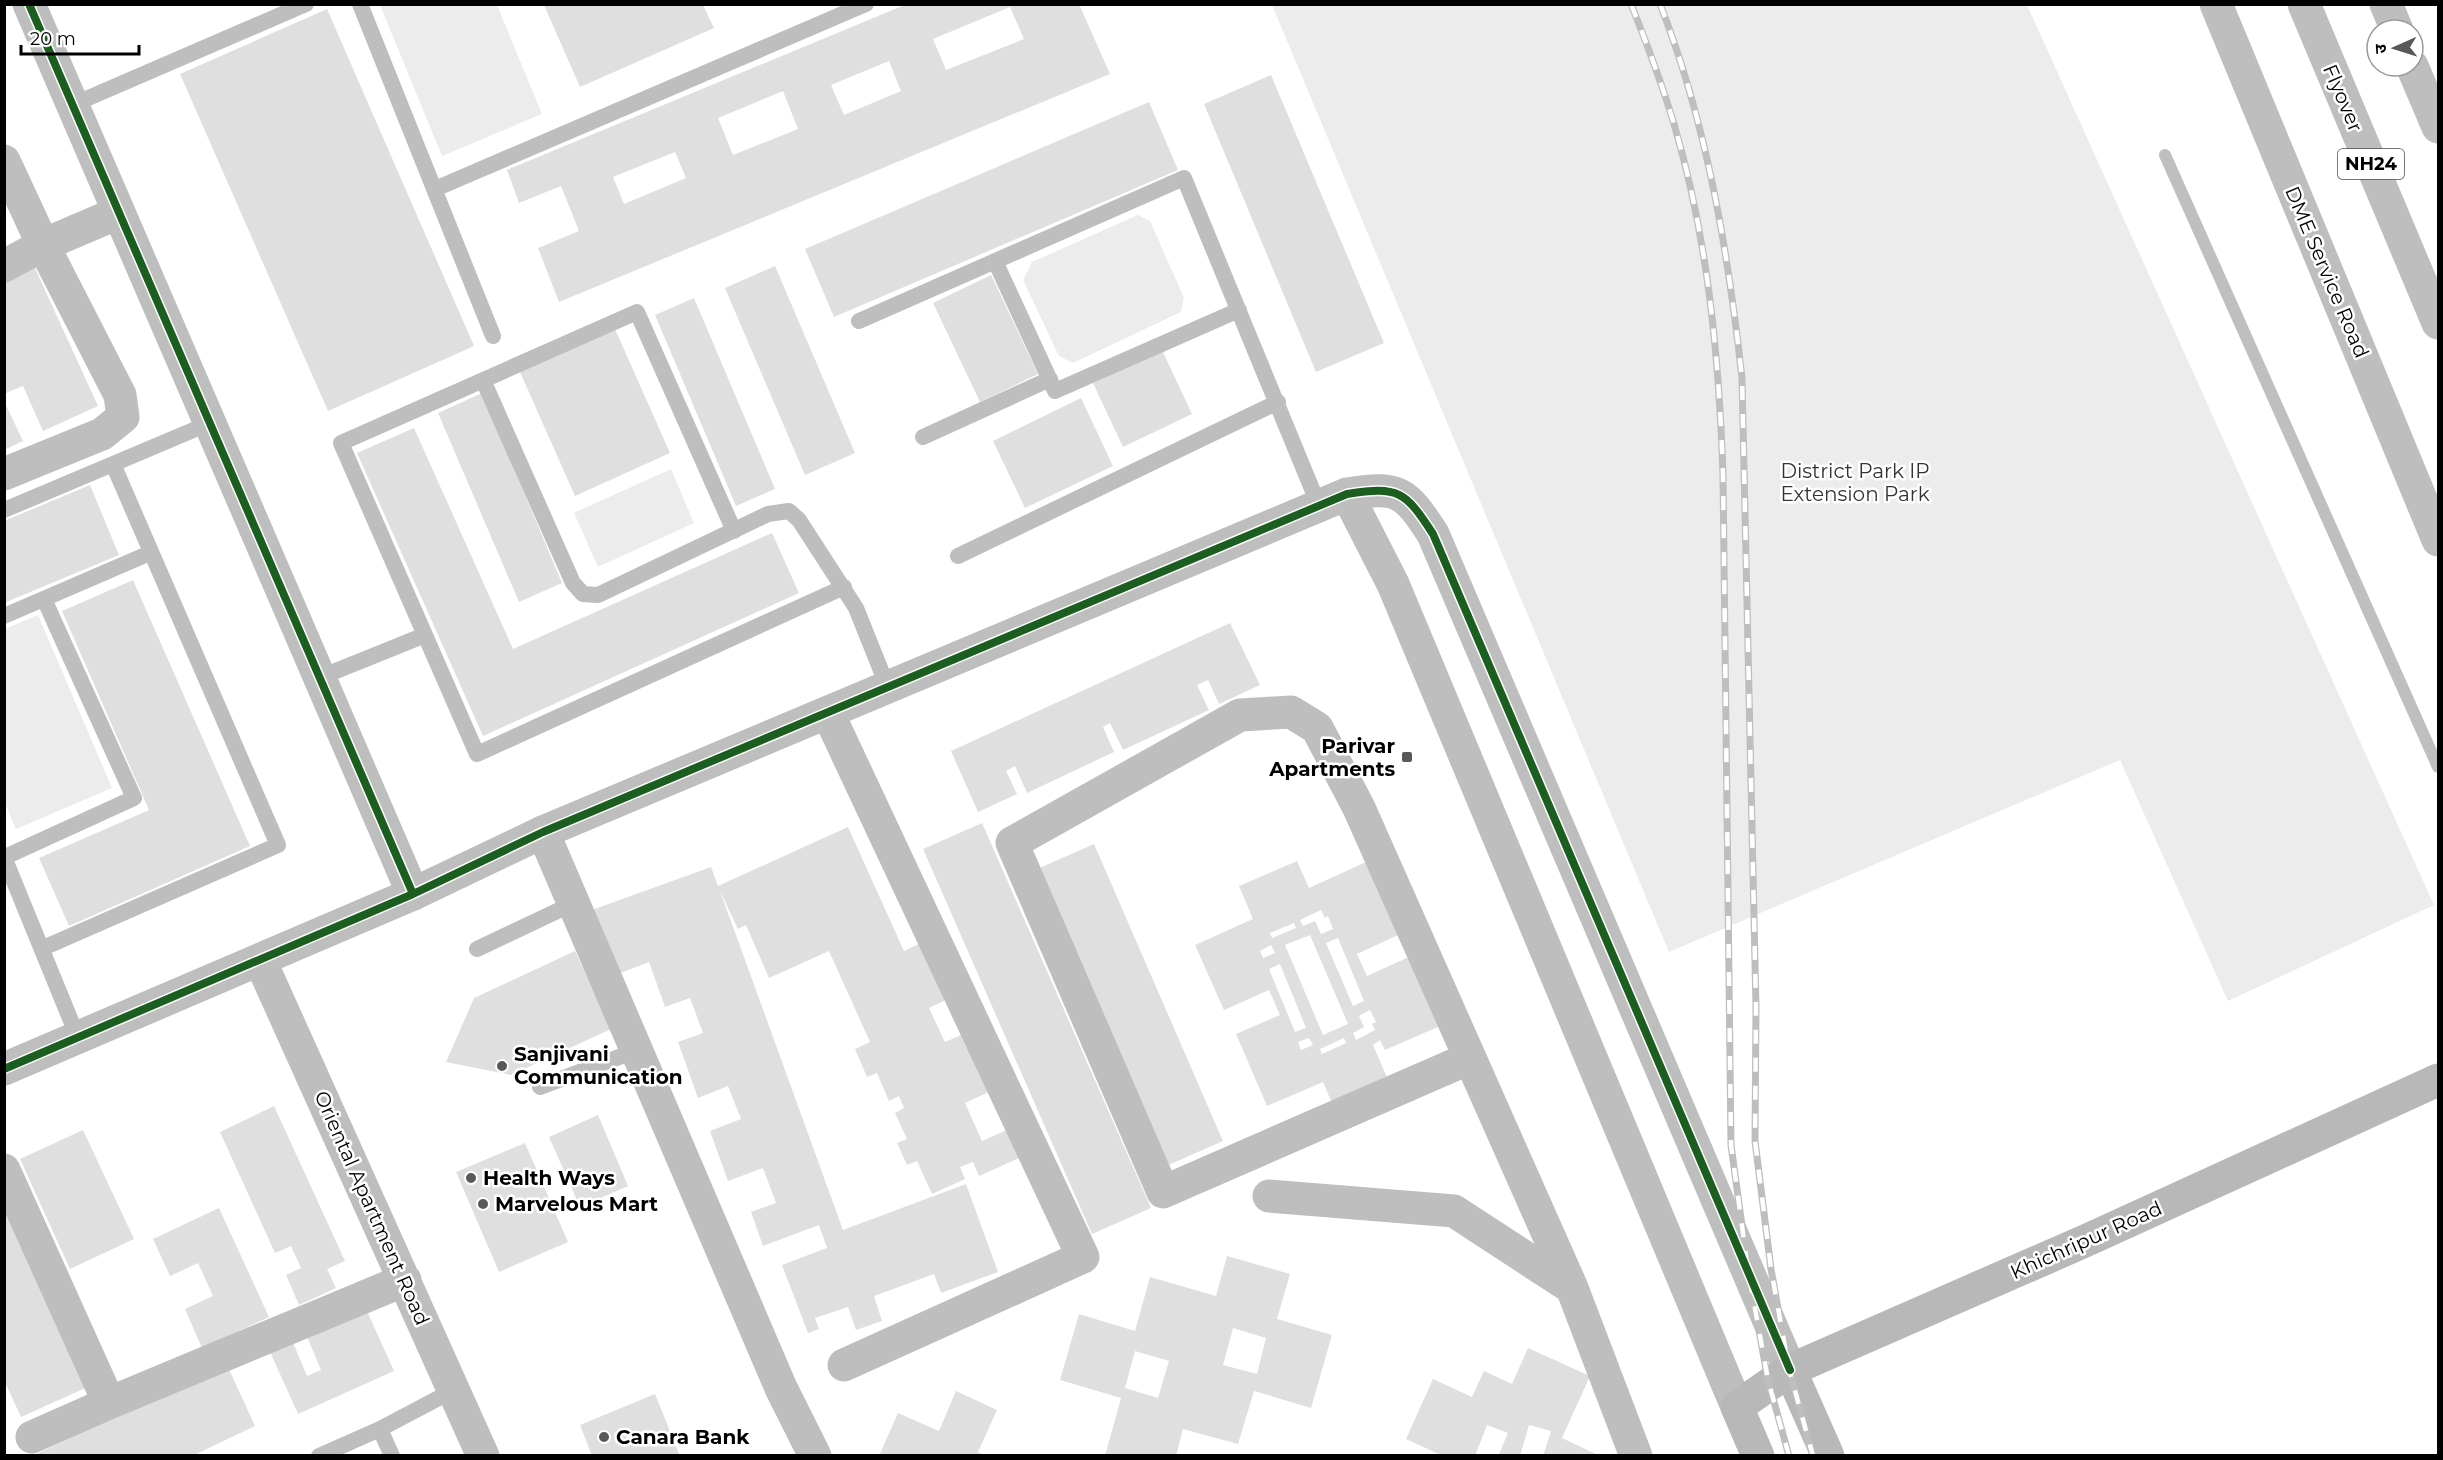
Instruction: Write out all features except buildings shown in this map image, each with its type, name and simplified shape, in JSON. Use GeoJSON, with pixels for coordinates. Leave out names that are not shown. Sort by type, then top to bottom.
{"type":"FeatureCollection","features":[{"type":"Feature","properties":{"kind":"main road"},"geometry":{"type":"LineString","coordinates":[[29,4],[413,894]]}},
{"type":"Feature","properties":{"kind":"main road","name":"DME Service Road"},"geometry":{"type":"LineString","coordinates":[[2216,4],[2439,540]]}},
{"type":"Feature","properties":{"kind":"main road","name":"Flyover"},"geometry":{"type":"LineString","coordinates":[[2304,4],[2439,323]]}},
{"type":"Feature","properties":{"kind":"main road"},"geometry":{"type":"LineString","coordinates":[[2386,4],[2392,18]]}},
{"type":"Feature","properties":{"kind":"main road"},"geometry":{"type":"LineString","coordinates":[[2417,78],[2439,127]]}},
{"type":"Feature","properties":{"kind":"main road"},"geometry":{"type":"LineString","coordinates":[[4,161],[43,244],[120,395],[123,417],[102,434],[4,474]]}},
{"type":"Feature","properties":{"kind":"main road"},"geometry":{"type":"LineString","coordinates":[[4,266],[43,244],[118,213]]}},
{"type":"Feature","properties":{"kind":"main road"},"geometry":{"type":"LineString","coordinates":[[4,1069],[413,894],[543,832],[1333,500],[1382,490],[1397,492],[1414,504],[1433,534],[1828,1455]]}},
{"type":"Feature","properties":{"kind":"main road"},"geometry":{"type":"LineString","coordinates":[[1333,500],[1393,584],[1758,1455]]}},
{"type":"Feature","properties":{"kind":"main road"},"geometry":{"type":"LineString","coordinates":[[1470,1058],[1163,1192],[1012,843],[1240,715],[1292,712],[1317,728],[1359,808],[1470,1058],[1572,1288],[1636,1455]]}},
{"type":"Feature","properties":{"kind":"main road"},"geometry":{"type":"LineString","coordinates":[[828,713],[1083,1257],[844,1365]]}},
{"type":"Feature","properties":{"kind":"main road"},"geometry":{"type":"LineString","coordinates":[[543,832],[781,1388],[814,1455]]}},
{"type":"Feature","properties":{"kind":"main road","name":"Oriental Apartment Road"},"geometry":{"type":"LineString","coordinates":[[260,960],[483,1455]]}},
{"type":"Feature","properties":{"kind":"main road","name":"Khichripur Road"},"geometry":{"type":"LineString","coordinates":[[1737,1407],[1790,1370],[2085,1241],[2439,1080]]}},
{"type":"Feature","properties":{"kind":"main road"},"geometry":{"type":"LineString","coordinates":[[4,1170],[109,1403]]}},
{"type":"Feature","properties":{"kind":"main road"},"geometry":{"type":"LineString","coordinates":[[1269,1196],[1454,1211],[1572,1288]]}},
{"type":"Feature","properties":{"kind":"main road"},"geometry":{"type":"LineString","coordinates":[[32,1437],[405,1280]]}},
{"type":"Feature","properties":{"kind":"lane"},"geometry":{"type":"LineString","coordinates":[[72,105],[306,4]]}},
{"type":"Feature","properties":{"kind":"lane"},"geometry":{"type":"LineString","coordinates":[[360,4],[493,336]]}},
{"type":"Feature","properties":{"kind":"lane"},"geometry":{"type":"LineString","coordinates":[[435,189],[866,4]]}},
{"type":"Feature","properties":{"kind":"lane"},"geometry":{"type":"LineString","coordinates":[[859,321],[1184,178],[1278,402],[1333,500]]}},
{"type":"Feature","properties":{"kind":"lane"},"geometry":{"type":"LineString","coordinates":[[995,261],[1055,391],[1239,310]]}},
{"type":"Feature","properties":{"kind":"lane"},"geometry":{"type":"LineString","coordinates":[[734,531],[637,312],[341,443],[477,754],[844,588]]}},
{"type":"Feature","properties":{"kind":"lane"},"geometry":{"type":"LineString","coordinates":[[923,438],[1050,379]]}},
{"type":"Feature","properties":{"kind":"lane"},"geometry":{"type":"LineString","coordinates":[[483,380],[573,583],[583,594],[598,595],[768,514],[789,510],[856,608],[888,688]]}},
{"type":"Feature","properties":{"kind":"lane"},"geometry":{"type":"LineString","coordinates":[[958,556],[1278,402]]}},
{"type":"Feature","properties":{"kind":"lane"},"geometry":{"type":"LineString","coordinates":[[4,510],[210,423]]}},
{"type":"Feature","properties":{"kind":"lane"},"geometry":{"type":"LineString","coordinates":[[43,948],[278,845],[113,464]]}},
{"type":"Feature","properties":{"kind":"lane"},"geometry":{"type":"LineString","coordinates":[[4,616],[150,553]]}},
{"type":"Feature","properties":{"kind":"lane"},"geometry":{"type":"LineString","coordinates":[[44,599],[134,798],[5,857],[78,1038]]}},
{"type":"Feature","properties":{"kind":"lane"},"geometry":{"type":"LineString","coordinates":[[321,677],[425,635]]}},
{"type":"Feature","properties":{"kind":"lane"},"geometry":{"type":"LineString","coordinates":[[477,949],[572,904]]}},
{"type":"Feature","properties":{"kind":"lane"},"geometry":{"type":"LineString","coordinates":[[540,1087],[635,1051]]}},
{"type":"Feature","properties":{"kind":"lane"},"geometry":{"type":"LineString","coordinates":[[319,1455],[380,1429],[454,1390]]}},
{"type":"Feature","properties":{"kind":"lane"},"geometry":{"type":"LineString","coordinates":[[380,1429],[392,1455]]}},
{"type":"Feature","properties":{"kind":"green space"},"geometry":{"type":"Polygon","coordinates":[[[380,5],[497,5],[542,114],[442,156],[380,5]]]}},
{"type":"Feature","properties":{"kind":"green space","name":"District Park IP Extension Park"},"geometry":{"type":"Polygon","coordinates":[[[1272,5],[2027,5],[2434,905],[2228,1001],[2120,760],[1669,952],[1272,5]]]}},
{"type":"Feature","properties":{"kind":"green space"},"geometry":{"type":"Polygon","coordinates":[[[1138,215],[1150,221],[1184,298],[1181,312],[1073,363],[1059,356],[1023,280],[1032,262],[1138,215]]]}},
{"type":"Feature","properties":{"kind":"green space"},"geometry":{"type":"Polygon","coordinates":[[[671,469],[694,523],[598,567],[574,513],[671,469]]]}},
{"type":"Feature","properties":{"kind":"green space"},"geometry":{"type":"Polygon","coordinates":[[[38,615],[112,788],[16,829],[5,803],[5,629],[38,615]]]}},
{"type":"Feature","properties":{"kind":"waterway"},"geometry":{"type":"LineString","coordinates":[[2165,155],[2438,767]]}},
{"type":"Feature","properties":{"kind":"railway"},"geometry":{"type":"LineString","coordinates":[[1631,4],[1664,94],[1686,167],[1703,254],[1715,342],[1723,475],[1731,1145],[1748,1270],[1768,1380],[1789,1456]]}},
{"type":"Feature","properties":{"kind":"railway"},"geometry":{"type":"LineString","coordinates":[[1660,4],[1691,95],[1703,142],[1730,283],[1742,378],[1756,1007],[1755,1141],[1771,1269],[1789,1369],[1813,1456]]}},
{"type":"Feature","properties":{"kind":"cycle path"},"geometry":{"type":"LineString","coordinates":[[29,4],[413,894]]}},
{"type":"Feature","properties":{"kind":"cycle path"},"geometry":{"type":"LineString","coordinates":[[4,1069],[413,894],[543,832],[1347,494],[1390,492],[1407,500],[1433,534],[1790,1370]]}},
{"type":"Feature","properties":{"kind":"place","name":"Parivar Apartments"},"geometry":{"type":"Point","coordinates":[1407,757]}},
{"type":"Feature","properties":{"kind":"place","name":"Sanjivani Communication"},"geometry":{"type":"Point","coordinates":[502,1066]}},
{"type":"Feature","properties":{"kind":"place","name":"Health Ways"},"geometry":{"type":"Point","coordinates":[471,1178]}},
{"type":"Feature","properties":{"kind":"place","name":"Marvelous Mart"},"geometry":{"type":"Point","coordinates":[483,1204]}},
{"type":"Feature","properties":{"kind":"place","name":"Canara Bank"},"geometry":{"type":"Point","coordinates":[604,1437]}}]}
